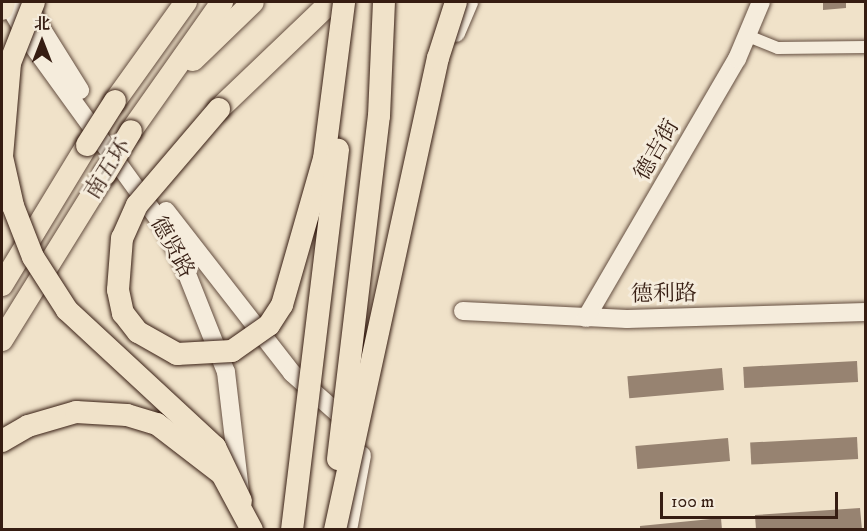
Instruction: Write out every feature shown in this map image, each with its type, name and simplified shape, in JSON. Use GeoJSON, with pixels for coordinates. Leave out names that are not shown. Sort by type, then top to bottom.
{"type":"FeatureCollection","features":[{"type":"Feature","properties":{"kind":"highway"},"geometry":{"type":"LineString","coordinates":[[2,9],[6,2]]}},
{"type":"Feature","properties":{"kind":"highway"},"geometry":{"type":"LineString","coordinates":[[34,2],[10,63],[2,157],[13,206],[33,257],[67,310],[215,447],[252,530]]}},
{"type":"Feature","properties":{"kind":"highway","name":"南五环"},"geometry":{"type":"LineString","coordinates":[[2,285],[115,101],[186,2]]}},
{"type":"Feature","properties":{"kind":"highway","name":"南五环"},"geometry":{"type":"LineString","coordinates":[[2,340],[149,104],[222,2]]}},
{"type":"Feature","properties":{"kind":"highway"},"geometry":{"type":"LineString","coordinates":[[149,104],[252,2]]}},
{"type":"Feature","properties":{"kind":"highway"},"geometry":{"type":"LineString","coordinates":[[331,2],[219,109],[144,196],[122,238],[118,290],[123,313],[138,332],[177,354],[232,351],[269,325],[282,305],[324,159],[346,2]]}},
{"type":"Feature","properties":{"kind":"highway"},"geometry":{"type":"LineString","coordinates":[[292,530],[343,113],[346,2]]}},
{"type":"Feature","properties":{"kind":"highway"},"geometry":{"type":"LineString","coordinates":[[330,530],[379,116],[384,2]]}},
{"type":"Feature","properties":{"kind":"highway"},"geometry":{"type":"LineString","coordinates":[[335,530],[438,58],[456,2]]}},
{"type":"Feature","properties":{"kind":"highway"},"geometry":{"type":"LineString","coordinates":[[2,441],[52,417],[127,415],[181,438],[222,474],[241,501]]}},
{"type":"Feature","properties":{"kind":"street","name":"德贤路"},"geometry":{"type":"LineString","coordinates":[[6,2],[28,39],[164,226],[207,315],[235,423],[242,530]]}},
{"type":"Feature","properties":{"kind":"street","name":"德贤路"},"geometry":{"type":"LineString","coordinates":[[24,2],[176,225],[292,373],[365,439]]}},
{"type":"Feature","properties":{"kind":"street"},"geometry":{"type":"LineString","coordinates":[[348,530],[440,80],[469,2]]}},
{"type":"Feature","properties":{"kind":"street","name":"德吉街"},"geometry":{"type":"LineString","coordinates":[[586,318],[748,36],[761,2]]}},
{"type":"Feature","properties":{"kind":"street"},"geometry":{"type":"LineString","coordinates":[[748,36],[778,48],[866,47]]}},
{"type":"Feature","properties":{"kind":"street","name":"德利路"},"geometry":{"type":"LineString","coordinates":[[463,310],[586,318],[866,312]]}},
{"type":"Feature","properties":{"kind":"building"},"geometry":{"type":"Polygon","coordinates":[[[823,2],[846,2],[846,8],[823,10],[823,2]]]}},
{"type":"Feature","properties":{"kind":"building"},"geometry":{"type":"Polygon","coordinates":[[[857,361],[858,382],[744,388],[743,367],[857,361]]]}},
{"type":"Feature","properties":{"kind":"building"},"geometry":{"type":"Polygon","coordinates":[[[722,368],[724,390],[629,398],[627,376],[722,368]]]}},
{"type":"Feature","properties":{"kind":"building"},"geometry":{"type":"Polygon","coordinates":[[[857,437],[858,459],[751,465],[750,443],[857,437]]]}},
{"type":"Feature","properties":{"kind":"building"},"geometry":{"type":"Polygon","coordinates":[[[728,438],[730,461],[637,469],[635,446],[728,438]]]}},
{"type":"Feature","properties":{"kind":"building"},"geometry":{"type":"Polygon","coordinates":[[[860,508],[862,530],[756,530],[755,515],[860,508]]]}},
{"type":"Feature","properties":{"kind":"building"},"geometry":{"type":"Polygon","coordinates":[[[721,518],[722,530],[640,530],[640,526],[721,518]]]}}]}
